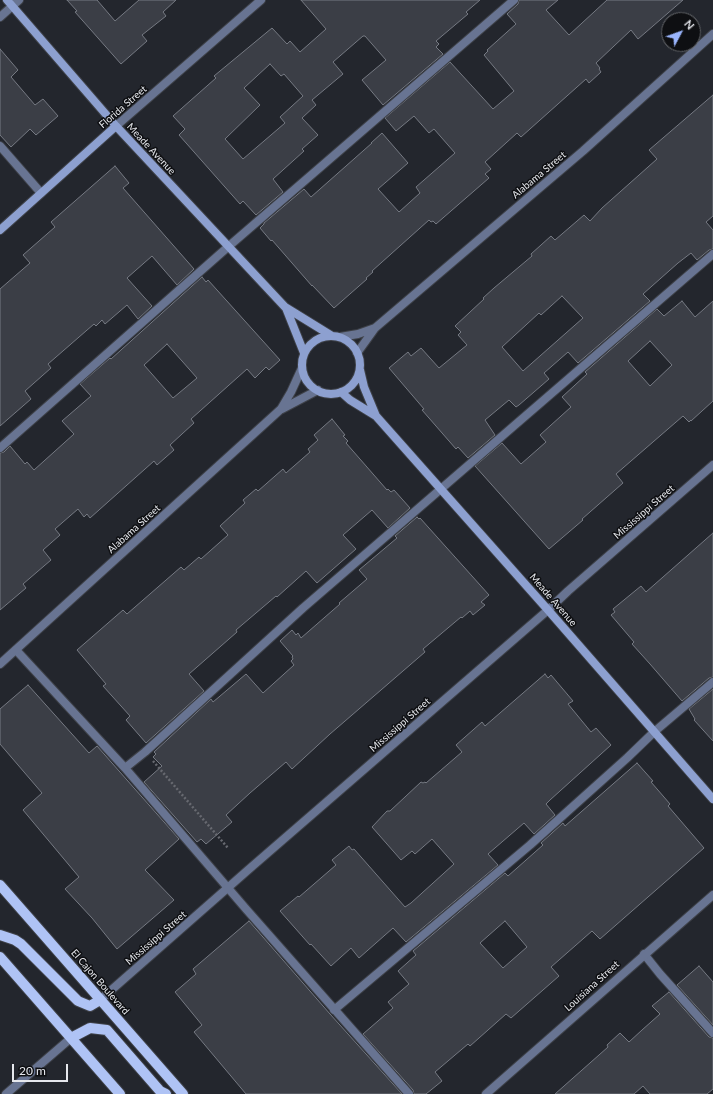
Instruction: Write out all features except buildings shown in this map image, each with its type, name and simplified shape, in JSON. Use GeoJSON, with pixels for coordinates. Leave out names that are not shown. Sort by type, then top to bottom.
{"type":"FeatureCollection","features":[{"type":"Feature","properties":{"kind":"main road","name":"El Cajon Boulevard"},"geometry":{"type":"LineString","coordinates":[[0,885],[183,1094]]}},
{"type":"Feature","properties":{"kind":"main road"},"geometry":{"type":"LineString","coordinates":[[0,935],[15,940],[21,944],[78,1001],[90,1006],[100,1000]]}},
{"type":"Feature","properties":{"kind":"main road"},"geometry":{"type":"LineString","coordinates":[[0,958],[71,1038],[115,1091]]}},
{"type":"Feature","properties":{"kind":"main road"},"geometry":{"type":"LineString","coordinates":[[71,1038],[90,1028],[107,1030],[160,1091],[166,1094]]}},
{"type":"Feature","properties":{"kind":"street"},"geometry":{"type":"LineString","coordinates":[[0,17],[9,3],[19,0]]}},
{"type":"Feature","properties":{"kind":"street","name":"Florida Street"},"geometry":{"type":"LineString","coordinates":[[1,227],[261,0]]}},
{"type":"Feature","properties":{"kind":"street"},"geometry":{"type":"LineString","coordinates":[[0,448],[229,246],[514,0]]}},
{"type":"Feature","properties":{"kind":"street","name":"Meade Avenue"},"geometry":{"type":"LineString","coordinates":[[9,3],[116,126],[286,307],[336,336]]}},
{"type":"Feature","properties":{"kind":"street","name":"Alabama Street"},"geometry":{"type":"LineString","coordinates":[[357,353],[375,328],[583,151],[713,34]]}},
{"type":"Feature","properties":{"kind":"street"},"geometry":{"type":"LineString","coordinates":[[0,146],[41,193]]}},
{"type":"Feature","properties":{"kind":"street"},"geometry":{"type":"LineString","coordinates":[[125,768],[145,752],[304,608],[440,489],[713,254]]}},
{"type":"Feature","properties":{"kind":"street","name":"Meade Avenue"},"geometry":{"type":"LineString","coordinates":[[286,307],[304,353]]}},
{"type":"Feature","properties":{"kind":"street","name":"Alabama Street"},"geometry":{"type":"LineString","coordinates":[[336,336],[358,334],[375,328]]}},
{"type":"Feature","properties":{"kind":"street"},"geometry":{"type":"LineString","coordinates":[[336,336],[351,344],[357,353],[360,360],[358,376],[354,383],[341,392],[326,393],[318,390],[311,385],[305,377],[302,368],[304,353],[312,342],[319,338],[336,336]]}},
{"type":"Feature","properties":{"kind":"street","name":"Alabama Street"},"geometry":{"type":"LineString","coordinates":[[281,409],[302,368]]}},
{"type":"Feature","properties":{"kind":"street","name":"Meade Avenue"},"geometry":{"type":"LineString","coordinates":[[360,368],[364,387],[376,416]]}},
{"type":"Feature","properties":{"kind":"street","name":"Alabama Street"},"geometry":{"type":"LineString","coordinates":[[0,664],[281,409],[318,390]]}},
{"type":"Feature","properties":{"kind":"street","name":"Meade Avenue"},"geometry":{"type":"LineString","coordinates":[[341,392],[350,400],[376,416],[713,798]]}},
{"type":"Feature","properties":{"kind":"street","name":"Mississippi Street"},"geometry":{"type":"LineString","coordinates":[[100,1000],[713,465]]}},
{"type":"Feature","properties":{"kind":"street"},"geometry":{"type":"LineString","coordinates":[[16,650],[125,768],[334,1010],[409,1094]]}},
{"type":"Feature","properties":{"kind":"street"},"geometry":{"type":"LineString","coordinates":[[334,1010],[530,845],[654,732],[713,682]]}},
{"type":"Feature","properties":{"kind":"street","name":"Louisiana Street"},"geometry":{"type":"LineString","coordinates":[[486,1094],[713,895]]}},
{"type":"Feature","properties":{"kind":"street"},"geometry":{"type":"LineString","coordinates":[[644,954],[713,1033]]}},
{"type":"Feature","properties":{"kind":"street"},"geometry":{"type":"LineString","coordinates":[[6,1094],[71,1038]]}},
{"type":"Feature","properties":{"kind":"path"},"geometry":{"type":"LineString","coordinates":[[145,752],[228,848]]}}]}
